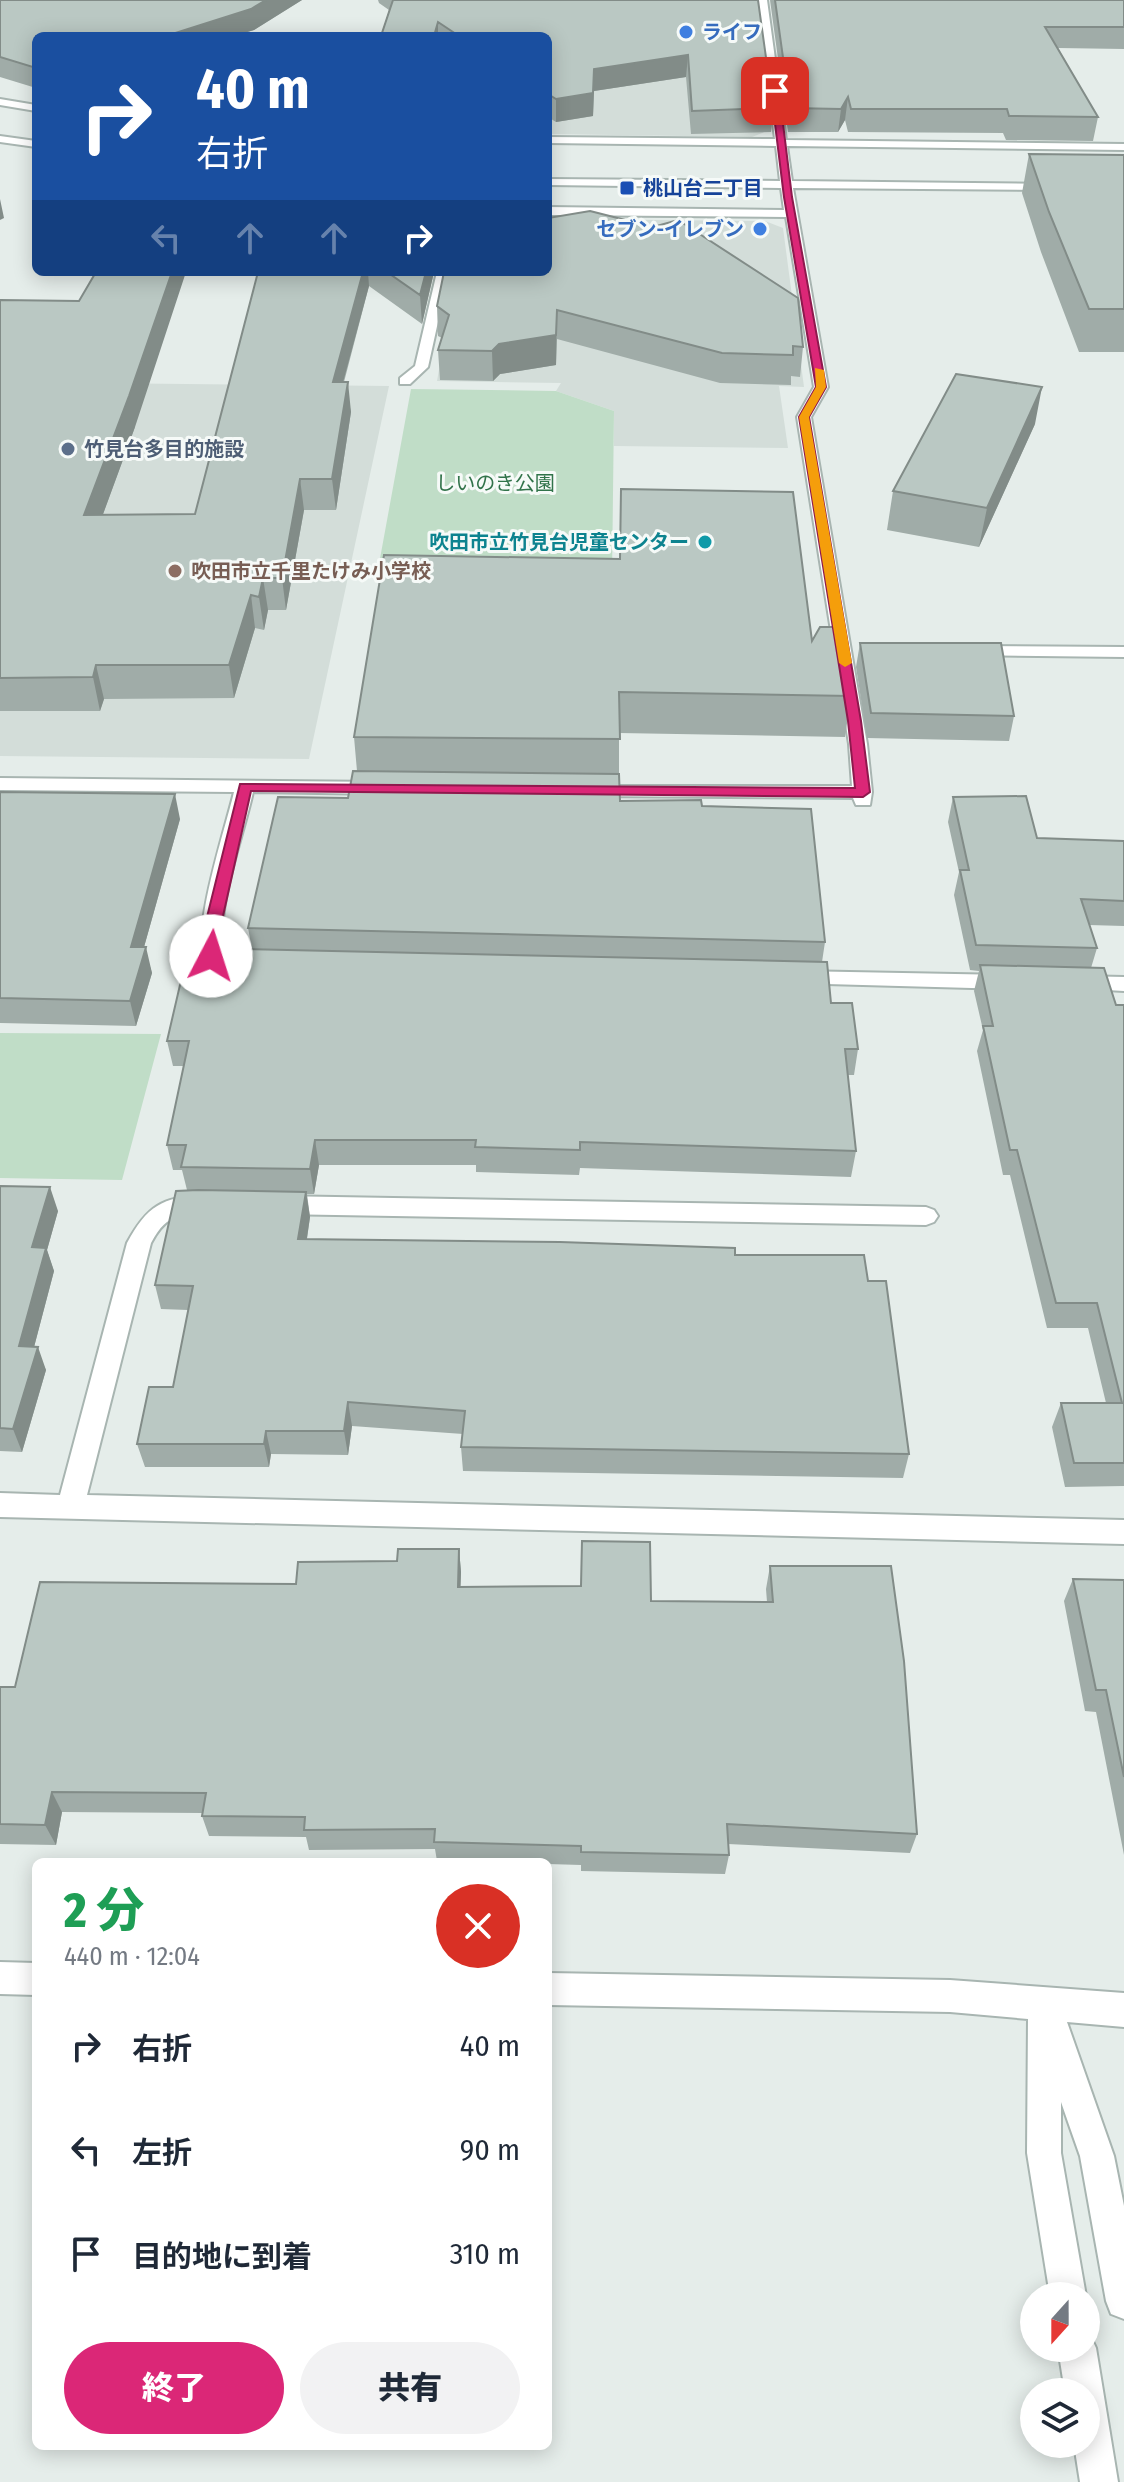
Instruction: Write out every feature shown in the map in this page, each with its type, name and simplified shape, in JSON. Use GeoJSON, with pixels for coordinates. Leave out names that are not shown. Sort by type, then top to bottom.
{"type":"FeatureCollection","features":[{"type":"Feature","properties":{"kind":"street"},"geometry":{"type":"LineString","coordinates":[[559,789],[863,797],[849,646],[804,417],[821,387],[785,178],[762,0]]}},
{"type":"Feature","properties":{"kind":"street"},"geometry":{"type":"LineString","coordinates":[[0,102],[32,107]]}},
{"type":"Feature","properties":{"kind":"street"},"geometry":{"type":"LineString","coordinates":[[0,139],[32,143]]}},
{"type":"Feature","properties":{"kind":"street"},"geometry":{"type":"LineString","coordinates":[[552,140],[1124,147]]}},
{"type":"Feature","properties":{"kind":"street"},"geometry":{"type":"LineString","coordinates":[[552,169],[1062,187]]}},
{"type":"Feature","properties":{"kind":"street"},"geometry":{"type":"LineString","coordinates":[[552,182],[1062,174]]}},
{"type":"Feature","properties":{"kind":"street"},"geometry":{"type":"LineString","coordinates":[[552,211],[792,214]]}},
{"type":"Feature","properties":{"kind":"street"},"geometry":{"type":"LineString","coordinates":[[405,381],[421,367],[442,276]]}},
{"type":"Feature","properties":{"kind":"street"},"geometry":{"type":"LineString","coordinates":[[958,651],[1124,652]]}},
{"type":"Feature","properties":{"kind":"street"},"geometry":{"type":"LineString","coordinates":[[0,784],[403,788]]}},
{"type":"Feature","properties":{"kind":"street"},"geometry":{"type":"LineString","coordinates":[[245,787],[211,933],[211,956],[227,964],[294,967]]}},
{"type":"Feature","properties":{"kind":"street"},"geometry":{"type":"LineString","coordinates":[[771,977],[1032,983]]}},
{"type":"Feature","properties":{"kind":"street"},"geometry":{"type":"LineString","coordinates":[[1062,983],[1124,984]]}},
{"type":"Feature","properties":{"kind":"street"},"geometry":{"type":"LineString","coordinates":[[71,1506],[134,1257],[147,1226],[156,1214],[170,1208],[239,1204],[926,1216]]}},
{"type":"Feature","properties":{"kind":"street"},"geometry":{"type":"LineString","coordinates":[[0,1505],[1124,1532]]}},
{"type":"Feature","properties":{"kind":"street"},"geometry":{"type":"LineString","coordinates":[[0,1978],[32,1979]]}},
{"type":"Feature","properties":{"kind":"street"},"geometry":{"type":"LineString","coordinates":[[552,1989],[950,1996],[1124,2010]]}},
{"type":"Feature","properties":{"kind":"street"},"geometry":{"type":"LineString","coordinates":[[1044,2003],[1044,2153],[1066,2282]]}},
{"type":"Feature","properties":{"kind":"street"},"geometry":{"type":"LineString","coordinates":[[1044,2003],[1097,2156],[1124,2301]]}},
{"type":"Feature","properties":{"kind":"street"},"geometry":{"type":"LineString","coordinates":[[1095,2458],[1099,2482]]}},
{"type":"Feature","properties":{"kind":"shaded area"},"geometry":{"type":"Polygon","coordinates":[[[670,0],[767,131],[752,137],[552,134],[552,35],[670,0]]]}},
{"type":"Feature","properties":{"kind":"shaded area"},"geometry":{"type":"Polygon","coordinates":[[[552,219],[765,221],[783,228],[804,387],[779,386],[788,448],[614,446],[614,411],[556,391],[561,383],[437,381],[455,276],[552,276],[552,219]]]}},
{"type":"Feature","properties":{"kind":"shaded area","name":"吹田市立千里たけみ小学校"},"geometry":{"type":"Polygon","coordinates":[[[0,382],[389,386],[309,759],[0,756],[0,382]]]}},
{"type":"Feature","properties":{"kind":"green space","name":"しいのき公園"},"geometry":{"type":"Polygon","coordinates":[[[411,389],[556,391],[614,411],[612,577],[377,575],[411,389]]]}},
{"type":"Feature","properties":{"kind":"green space"},"geometry":{"type":"Polygon","coordinates":[[[0,1033],[161,1034],[122,1180],[0,1178],[0,1033]]]}},
{"type":"Feature","properties":{"kind":"building"},"geometry":{"type":"Polygon","coordinates":[[[0,0],[266,0],[251,9],[179,32],[32,32],[32,67],[0,57],[0,0]]]}},
{"type":"Feature","properties":{"kind":"building"},"geometry":{"type":"Polygon","coordinates":[[[393,0],[758,0],[773,108],[692,111],[688,55],[594,69],[593,93],[556,99],[552,96],[552,32],[453,32],[438,22],[435,32],[382,32],[393,0]]]}},
{"type":"Feature","properties":{"kind":"building"},"geometry":{"type":"Polygon","coordinates":[[[775,0],[1124,0],[1124,27],[1045,27],[1098,117],[1009,116],[1007,109],[851,109],[848,97],[841,109],[790,108],[775,0]]]}},
{"type":"Feature","properties":{"kind":"building"},"geometry":{"type":"Polygon","coordinates":[[[1029,154],[1124,155],[1124,309],[1089,309],[1029,154]]]}},
{"type":"Feature","properties":{"kind":"building"},"geometry":{"type":"Polygon","coordinates":[[[590,211],[653,227],[678,220],[798,298],[803,347],[793,346],[793,355],[722,353],[557,310],[556,335],[499,344],[492,351],[438,350],[449,315],[437,306],[443,276],[552,276],[552,217],[590,211]]]}},
{"type":"Feature","properties":{"kind":"building"},"geometry":{"type":"Polygon","coordinates":[[[94,276],[171,276],[84,515],[195,514],[257,276],[362,276],[333,382],[348,382],[332,479],[300,479],[282,578],[263,578],[259,597],[251,595],[229,665],[96,665],[93,677],[0,678],[0,300],[79,301],[94,276]]]}},
{"type":"Feature","properties":{"kind":"building"},"geometry":{"type":"Polygon","coordinates":[[[393,276],[425,276],[420,295],[393,276]]]}},
{"type":"Feature","properties":{"kind":"building"},"geometry":{"type":"Polygon","coordinates":[[[956,374],[1042,387],[987,508],[893,491],[956,374]]]}},
{"type":"Feature","properties":{"kind":"building"},"geometry":{"type":"Polygon","coordinates":[[[621,489],[793,492],[812,641],[820,627],[839,627],[851,696],[619,692],[620,739],[354,737],[384,555],[620,559],[621,489]]]}},
{"type":"Feature","properties":{"kind":"building"},"geometry":{"type":"Polygon","coordinates":[[[860,643],[1001,643],[1014,716],[871,713],[860,643]]]}},
{"type":"Feature","properties":{"kind":"building"},"geometry":{"type":"Polygon","coordinates":[[[353,771],[619,774],[620,801],[701,800],[702,806],[811,809],[825,942],[248,928],[278,797],[348,798],[353,771]]]}},
{"type":"Feature","properties":{"kind":"building"},"geometry":{"type":"Polygon","coordinates":[[[0,792],[175,794],[131,947],[146,947],[130,1001],[0,998],[0,792]]]}},
{"type":"Feature","properties":{"kind":"building"},"geometry":{"type":"Polygon","coordinates":[[[1026,796],[1037,838],[1124,841],[1124,901],[1081,899],[1097,948],[976,945],[960,870],[969,870],[953,797],[1026,796]]]}},
{"type":"Feature","properties":{"kind":"building"},"geometry":{"type":"Polygon","coordinates":[[[243,949],[827,962],[831,1003],[852,1003],[858,1049],[845,1049],[856,1151],[580,1142],[580,1150],[475,1147],[476,1140],[315,1140],[310,1169],[181,1167],[186,1145],[167,1145],[189,1041],[167,1041],[183,972],[238,973],[243,949]]]}},
{"type":"Feature","properties":{"kind":"building"},"geometry":{"type":"Polygon","coordinates":[[[980,965],[1104,968],[1116,1005],[1124,1005],[1124,1463],[1074,1463],[1061,1403],[1122,1403],[1097,1303],[1056,1303],[1017,1150],[1010,1150],[983,1026],[993,1026],[980,965]]]}},
{"type":"Feature","properties":{"kind":"building"},"geometry":{"type":"Polygon","coordinates":[[[0,1186],[50,1187],[32,1247],[46,1248],[19,1346],[38,1347],[13,1429],[0,1428],[0,1186]]]}},
{"type":"Feature","properties":{"kind":"building"},"geometry":{"type":"Polygon","coordinates":[[[176,1191],[306,1192],[298,1239],[560,1242],[735,1248],[735,1255],[864,1255],[868,1281],[886,1281],[909,1454],[461,1447],[465,1411],[348,1402],[344,1431],[266,1431],[264,1444],[137,1444],[149,1387],[173,1387],[193,1286],[155,1285],[176,1191]]]}},
{"type":"Feature","properties":{"kind":"building"},"geometry":{"type":"Polygon","coordinates":[[[582,1541],[650,1542],[651,1601],[773,1602],[770,1566],[891,1566],[904,1661],[917,1834],[727,1824],[729,1855],[581,1852],[581,1846],[434,1842],[435,1829],[304,1830],[305,1817],[202,1816],[206,1793],[52,1792],[45,1825],[0,1824],[0,1687],[15,1687],[40,1582],[296,1584],[298,1562],[397,1561],[398,1549],[459,1549],[458,1587],[581,1586],[582,1541]]]}},
{"type":"Feature","properties":{"kind":"building"},"geometry":{"type":"Polygon","coordinates":[[[1073,1579],[1124,1580],[1124,1777],[1106,1690],[1096,1690],[1073,1579]]]}},
{"type":"Feature","properties":{"kind":"slow traffic"},"geometry":{"type":"LineString","coordinates":[[818,370],[821,387],[804,417],[845,663]]}},
{"type":"Feature","properties":{"kind":"place","name":"ライフ"},"geometry":{"type":"Point","coordinates":[686,32]}},
{"type":"Feature","properties":{"kind":"place","name":"桃山台二丁目"},"geometry":{"type":"Point","coordinates":[627,188]}},
{"type":"Feature","properties":{"kind":"place","name":"セブン-イレブン"},"geometry":{"type":"Point","coordinates":[760,229]}},
{"type":"Feature","properties":{"kind":"place","name":"竹見台多目的施設"},"geometry":{"type":"Point","coordinates":[68,449]}},
{"type":"Feature","properties":{"kind":"place","name":"吹田市立竹見台児童センター"},"geometry":{"type":"Point","coordinates":[705,542]}},
{"type":"Feature","properties":{"kind":"place","name":"吹田市立千里たけみ小学校"},"geometry":{"type":"Point","coordinates":[175,571]}},
{"type":"Feature","properties":{"kind":"route"},"geometry":{"type":"LineString","coordinates":[[211,956],[213,925],[245,787],[863,792],[855,721],[804,417],[821,387],[788,197],[775,91]]}}]}
